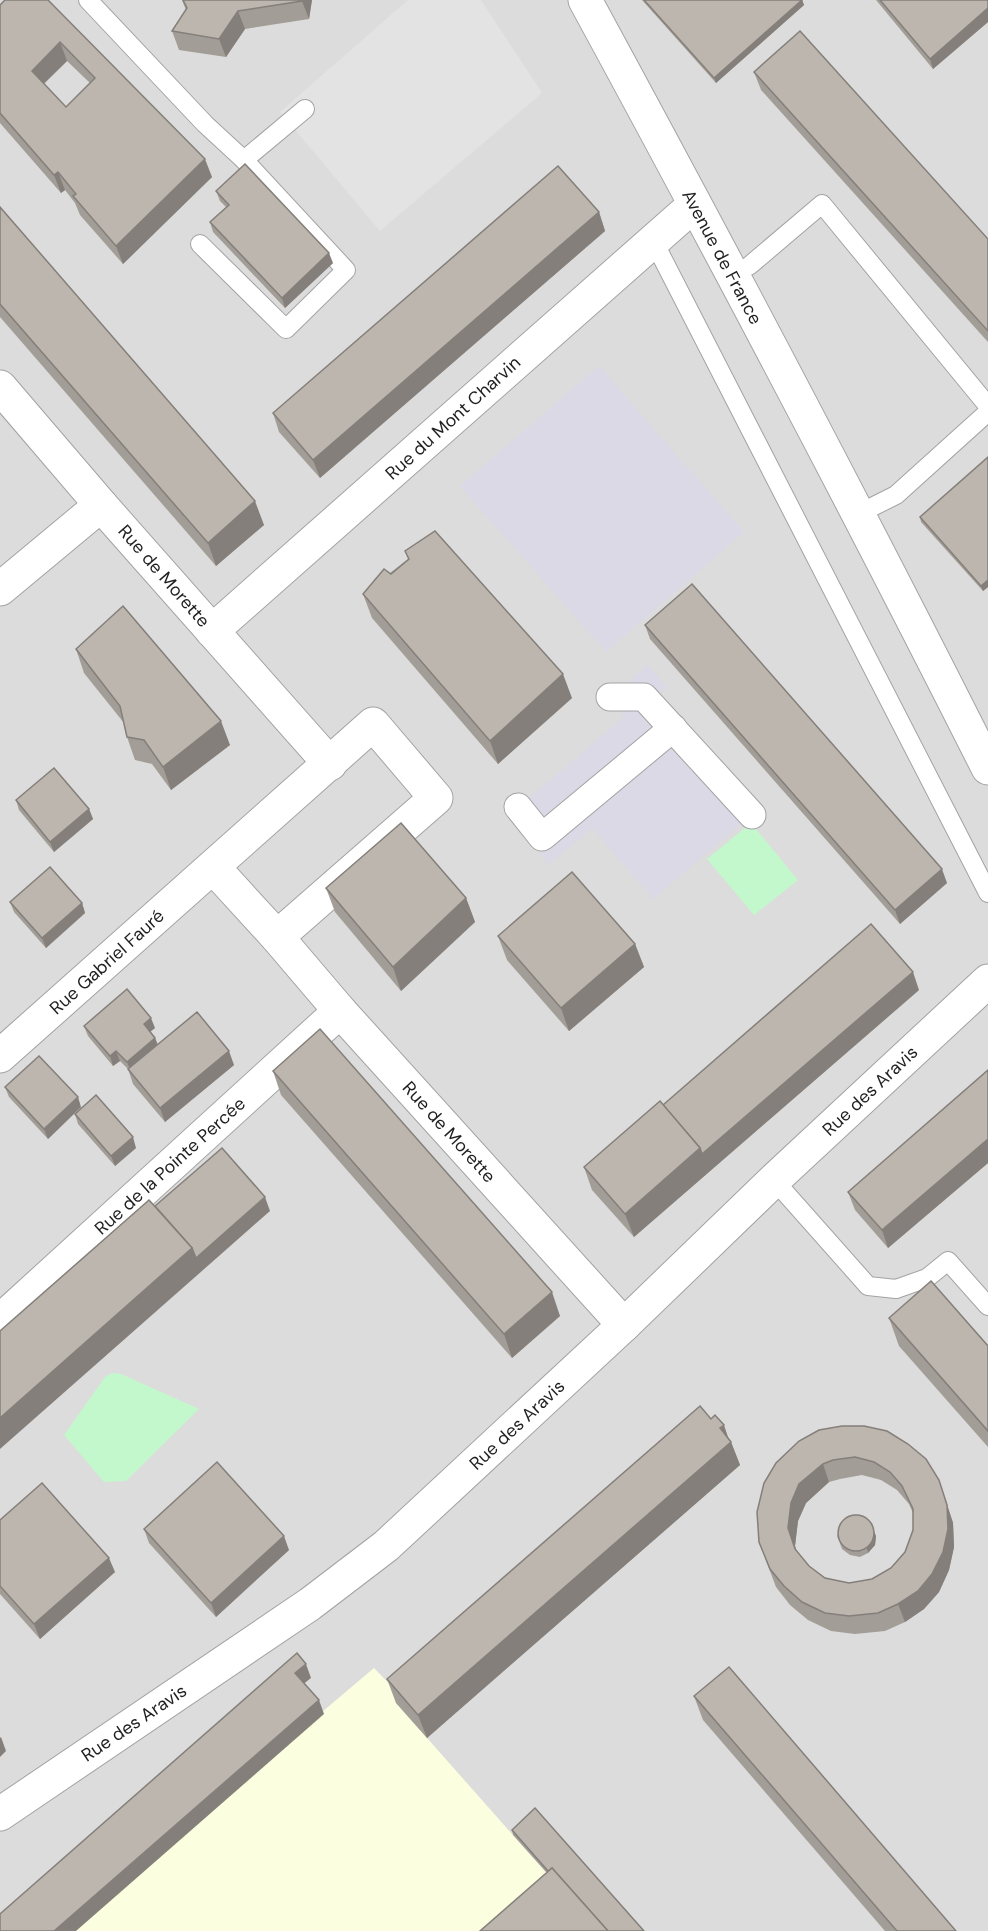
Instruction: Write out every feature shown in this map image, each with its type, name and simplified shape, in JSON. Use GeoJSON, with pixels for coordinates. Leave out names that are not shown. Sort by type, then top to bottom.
{"type":"FeatureCollection","features":[{"type":"Feature","properties":{"kind":"street","name":"Avenue de France"},"geometry":{"type":"LineString","coordinates":[[585,0],[631,82],[858,513],[979,725],[988,768]]}},
{"type":"Feature","properties":{"kind":"street","name":"Rue du Mont Charvin"},"geometry":{"type":"LineString","coordinates":[[212,631],[694,205]]}},
{"type":"Feature","properties":{"kind":"street","name":"Rue de Morette"},"geometry":{"type":"LineString","coordinates":[[0,387],[330,764]]}},
{"type":"Feature","properties":{"kind":"street"},"geometry":{"type":"LineString","coordinates":[[0,589],[101,505]]}},
{"type":"Feature","properties":{"kind":"street"},"geometry":{"type":"LineString","coordinates":[[610,696],[644,697],[752,815]]}},
{"type":"Feature","properties":{"kind":"street"},"geometry":{"type":"LineString","coordinates":[[213,867],[373,724],[436,798],[277,937]]}},
{"type":"Feature","properties":{"kind":"street"},"geometry":{"type":"LineString","coordinates":[[518,807],[542,837],[673,729]]}},
{"type":"Feature","properties":{"kind":"street","name":"Rue de Morette"},"geometry":{"type":"LineString","coordinates":[[213,867],[624,1325]]}},
{"type":"Feature","properties":{"kind":"street","name":"Rue Gabriel Fauré"},"geometry":{"type":"LineString","coordinates":[[0,1056],[213,867]]}},
{"type":"Feature","properties":{"kind":"street","name":"Rue des Aravis"},"geometry":{"type":"LineString","coordinates":[[0,1814],[310,1604],[369,1560],[624,1325],[774,1180],[988,981]]}},
{"type":"Feature","properties":{"kind":"street","name":"Rue de la Pointe Percée"},"geometry":{"type":"LineString","coordinates":[[0,1321],[340,1011]]}},
{"type":"Feature","properties":{"kind":"lane"},"geometry":{"type":"LineString","coordinates":[[88,0],[205,123],[244,160],[346,270],[286,329],[200,244]]}},
{"type":"Feature","properties":{"kind":"lane"},"geometry":{"type":"LineString","coordinates":[[244,160],[305,109]]}},
{"type":"Feature","properties":{"kind":"lane","name":"Avenue de France"},"geometry":{"type":"LineString","coordinates":[[749,266],[822,204],[988,406]]}},
{"type":"Feature","properties":{"kind":"lane"},"geometry":{"type":"LineString","coordinates":[[653,240],[988,893]]}},
{"type":"Feature","properties":{"kind":"lane"},"geometry":{"type":"LineString","coordinates":[[858,513],[896,495],[988,412]]}},
{"type":"Feature","properties":{"kind":"lane"},"geometry":{"type":"LineString","coordinates":[[774,1180],[868,1286],[897,1289],[927,1278],[948,1261],[988,1306]]}},
{"type":"Feature","properties":{"kind":"shaded area"},"geometry":{"type":"Polygon","coordinates":[[[0,0],[988,0],[988,1931],[0,1931],[0,0]]]}},
{"type":"Feature","properties":{"kind":"shaded area"},"geometry":{"type":"Polygon","coordinates":[[[408,0],[481,0],[542,93],[380,231],[280,112],[408,0]]]}},
{"type":"Feature","properties":{"kind":"shaded area"},"geometry":{"type":"Polygon","coordinates":[[[599,366],[744,532],[606,652],[460,486],[599,366]]]}},
{"type":"Feature","properties":{"kind":"shaded area"},"geometry":{"type":"Polygon","coordinates":[[[648,665],[667,688],[658,696],[756,811],[653,899],[592,828],[549,864],[508,816],[625,716],[610,697],[648,665]]]}},
{"type":"Feature","properties":{"kind":"shaded area"},"geometry":{"type":"Polygon","coordinates":[[[303,1668],[311,1678],[301,1687],[322,1712],[374,1668],[402,1697],[396,1703],[598,1931],[2,1931],[303,1668]]]}},
{"type":"Feature","properties":{"kind":"green space"},"geometry":{"type":"Polygon","coordinates":[[[751,823],[798,880],[754,915],[707,859],[751,823]]]}},
{"type":"Feature","properties":{"kind":"green space"},"geometry":{"type":"Polygon","coordinates":[[[112,1373],[121,1374],[199,1409],[126,1481],[104,1482],[64,1435],[105,1377],[112,1373]]]}},
{"type":"Feature","properties":{"kind":"building"},"geometry":{"type":"Polygon","coordinates":[[[5,0],[48,0],[205,159],[116,246],[73,196],[76,194],[58,172],[54,175],[0,113],[0,5],[5,0]],[[60,42],[32,71],[66,107],[95,78],[60,42]]]}},
{"type":"Feature","properties":{"kind":"building"},"geometry":{"type":"Polygon","coordinates":[[[183,0],[302,1],[238,11],[219,39],[172,31],[187,8],[183,0]]]}},
{"type":"Feature","properties":{"kind":"building"},"geometry":{"type":"Polygon","coordinates":[[[644,0],[802,0],[714,78],[644,0]]]}},
{"type":"Feature","properties":{"kind":"building"},"geometry":{"type":"Polygon","coordinates":[[[880,0],[987,0],[988,8],[930,59],[880,0]]]}},
{"type":"Feature","properties":{"kind":"building"},"geometry":{"type":"Polygon","coordinates":[[[800,31],[988,239],[988,331],[754,72],[800,31]]]}},
{"type":"Feature","properties":{"kind":"building"},"geometry":{"type":"Polygon","coordinates":[[[245,164],[329,253],[282,298],[210,222],[229,205],[216,191],[245,164]]]}},
{"type":"Feature","properties":{"kind":"building"},"geometry":{"type":"Polygon","coordinates":[[[558,166],[599,212],[313,460],[273,413],[558,166]]]}},
{"type":"Feature","properties":{"kind":"building"},"geometry":{"type":"Polygon","coordinates":[[[0,207],[255,501],[208,543],[0,304],[0,207]]]}},
{"type":"Feature","properties":{"kind":"building"},"geometry":{"type":"Polygon","coordinates":[[[988,457],[988,580],[981,586],[920,517],[988,457]]]}},
{"type":"Feature","properties":{"kind":"building"},"geometry":{"type":"Polygon","coordinates":[[[435,531],[563,674],[490,741],[363,594],[384,569],[391,574],[409,559],[405,551],[435,531]]]}},
{"type":"Feature","properties":{"kind":"building"},"geometry":{"type":"Polygon","coordinates":[[[692,584],[942,869],[895,910],[645,625],[692,584]]]}},
{"type":"Feature","properties":{"kind":"building"},"geometry":{"type":"Polygon","coordinates":[[[123,606],[221,721],[163,767],[144,740],[127,737],[120,706],[76,649],[123,606]]]}},
{"type":"Feature","properties":{"kind":"building"},"geometry":{"type":"Polygon","coordinates":[[[54,768],[89,809],[50,842],[16,800],[54,768]]]}},
{"type":"Feature","properties":{"kind":"building"},"geometry":{"type":"Polygon","coordinates":[[[401,823],[466,898],[393,967],[326,888],[401,823]]]}},
{"type":"Feature","properties":{"kind":"building"},"geometry":{"type":"Polygon","coordinates":[[[50,867],[82,903],[42,938],[10,902],[50,867]]]}},
{"type":"Feature","properties":{"kind":"building"},"geometry":{"type":"Polygon","coordinates":[[[572,872],[635,944],[561,1008],[498,936],[572,872]]]}},
{"type":"Feature","properties":{"kind":"building"},"geometry":{"type":"Polygon","coordinates":[[[871,924],[913,972],[702,1154],[700,1148],[663,1105],[871,924]]]}},
{"type":"Feature","properties":{"kind":"building"},"geometry":{"type":"Polygon","coordinates":[[[127,989],[151,1018],[144,1024],[155,1038],[127,1062],[116,1051],[110,1056],[84,1026],[127,989]]]}},
{"type":"Feature","properties":{"kind":"building"},"geometry":{"type":"Polygon","coordinates":[[[197,1012],[229,1051],[160,1108],[128,1069],[197,1012]]]}},
{"type":"Feature","properties":{"kind":"building"},"geometry":{"type":"Polygon","coordinates":[[[320,1029],[552,1292],[504,1334],[273,1071],[320,1029]]]}},
{"type":"Feature","properties":{"kind":"building"},"geometry":{"type":"Polygon","coordinates":[[[39,1056],[78,1097],[44,1129],[5,1087],[39,1056]]]}},
{"type":"Feature","properties":{"kind":"building"},"geometry":{"type":"Polygon","coordinates":[[[988,1070],[988,1139],[882,1230],[848,1192],[988,1070]]]}},
{"type":"Feature","properties":{"kind":"building"},"geometry":{"type":"Polygon","coordinates":[[[96,1095],[133,1137],[111,1156],[75,1114],[96,1095]]]}},
{"type":"Feature","properties":{"kind":"building"},"geometry":{"type":"Polygon","coordinates":[[[660,1101],[700,1148],[625,1214],[584,1167],[660,1101]]]}},
{"type":"Feature","properties":{"kind":"building"},"geometry":{"type":"Polygon","coordinates":[[[222,1148],[265,1197],[196,1258],[192,1248],[155,1206],[222,1148]]]}},
{"type":"Feature","properties":{"kind":"building"},"geometry":{"type":"Polygon","coordinates":[[[149,1200],[192,1248],[0,1418],[0,1331],[149,1200]]]}},
{"type":"Feature","properties":{"kind":"building"},"geometry":{"type":"Polygon","coordinates":[[[931,1281],[988,1346],[988,1431],[889,1318],[931,1281]]]}},
{"type":"Feature","properties":{"kind":"building"},"geometry":{"type":"Polygon","coordinates":[[[700,1406],[711,1419],[715,1415],[724,1425],[720,1428],[731,1442],[418,1715],[387,1679],[700,1406]]]}},
{"type":"Feature","properties":{"kind":"building"},"geometry":{"type":"Polygon","coordinates":[[[842,1426],[864,1426],[887,1431],[926,1459],[939,1480],[947,1505],[948,1529],[943,1552],[932,1574],[918,1591],[878,1613],[849,1616],[825,1613],[802,1602],[770,1569],[759,1542],[757,1512],[764,1483],[776,1463],[799,1441],[819,1430],[842,1426]],[[855,1457],[833,1460],[823,1464],[799,1484],[791,1503],[788,1528],[795,1549],[809,1566],[825,1578],[849,1583],[872,1579],[891,1568],[905,1552],[913,1530],[913,1509],[902,1486],[890,1472],[874,1462],[855,1457]]]}},
{"type":"Feature","properties":{"kind":"building"},"geometry":{"type":"Polygon","coordinates":[[[217,1462],[284,1536],[211,1603],[144,1529],[217,1462]]]}},
{"type":"Feature","properties":{"kind":"building"},"geometry":{"type":"Polygon","coordinates":[[[42,1483],[109,1558],[34,1624],[0,1586],[0,1520],[42,1483]]]}},
{"type":"Feature","properties":{"kind":"building"},"geometry":{"type":"Polygon","coordinates":[[[856,1515],[869,1520],[874,1533],[869,1546],[856,1551],[843,1546],[838,1533],[843,1520],[856,1515]]]}},
{"type":"Feature","properties":{"kind":"building"},"geometry":{"type":"Polygon","coordinates":[[[297,1653],[306,1664],[295,1673],[319,1700],[54,1931],[0,1931],[0,1914],[297,1653]]]}},
{"type":"Feature","properties":{"kind":"building"},"geometry":{"type":"Polygon","coordinates":[[[729,1667],[956,1931],[897,1931],[694,1696],[729,1667]]]}},
{"type":"Feature","properties":{"kind":"building"},"geometry":{"type":"Polygon","coordinates":[[[535,1808],[644,1931],[608,1931],[552,1868],[548,1871],[512,1830],[535,1808]]]}},
{"type":"Feature","properties":{"kind":"building"},"geometry":{"type":"Polygon","coordinates":[[[552,1868],[608,1931],[480,1931],[552,1868]]]}}]}
